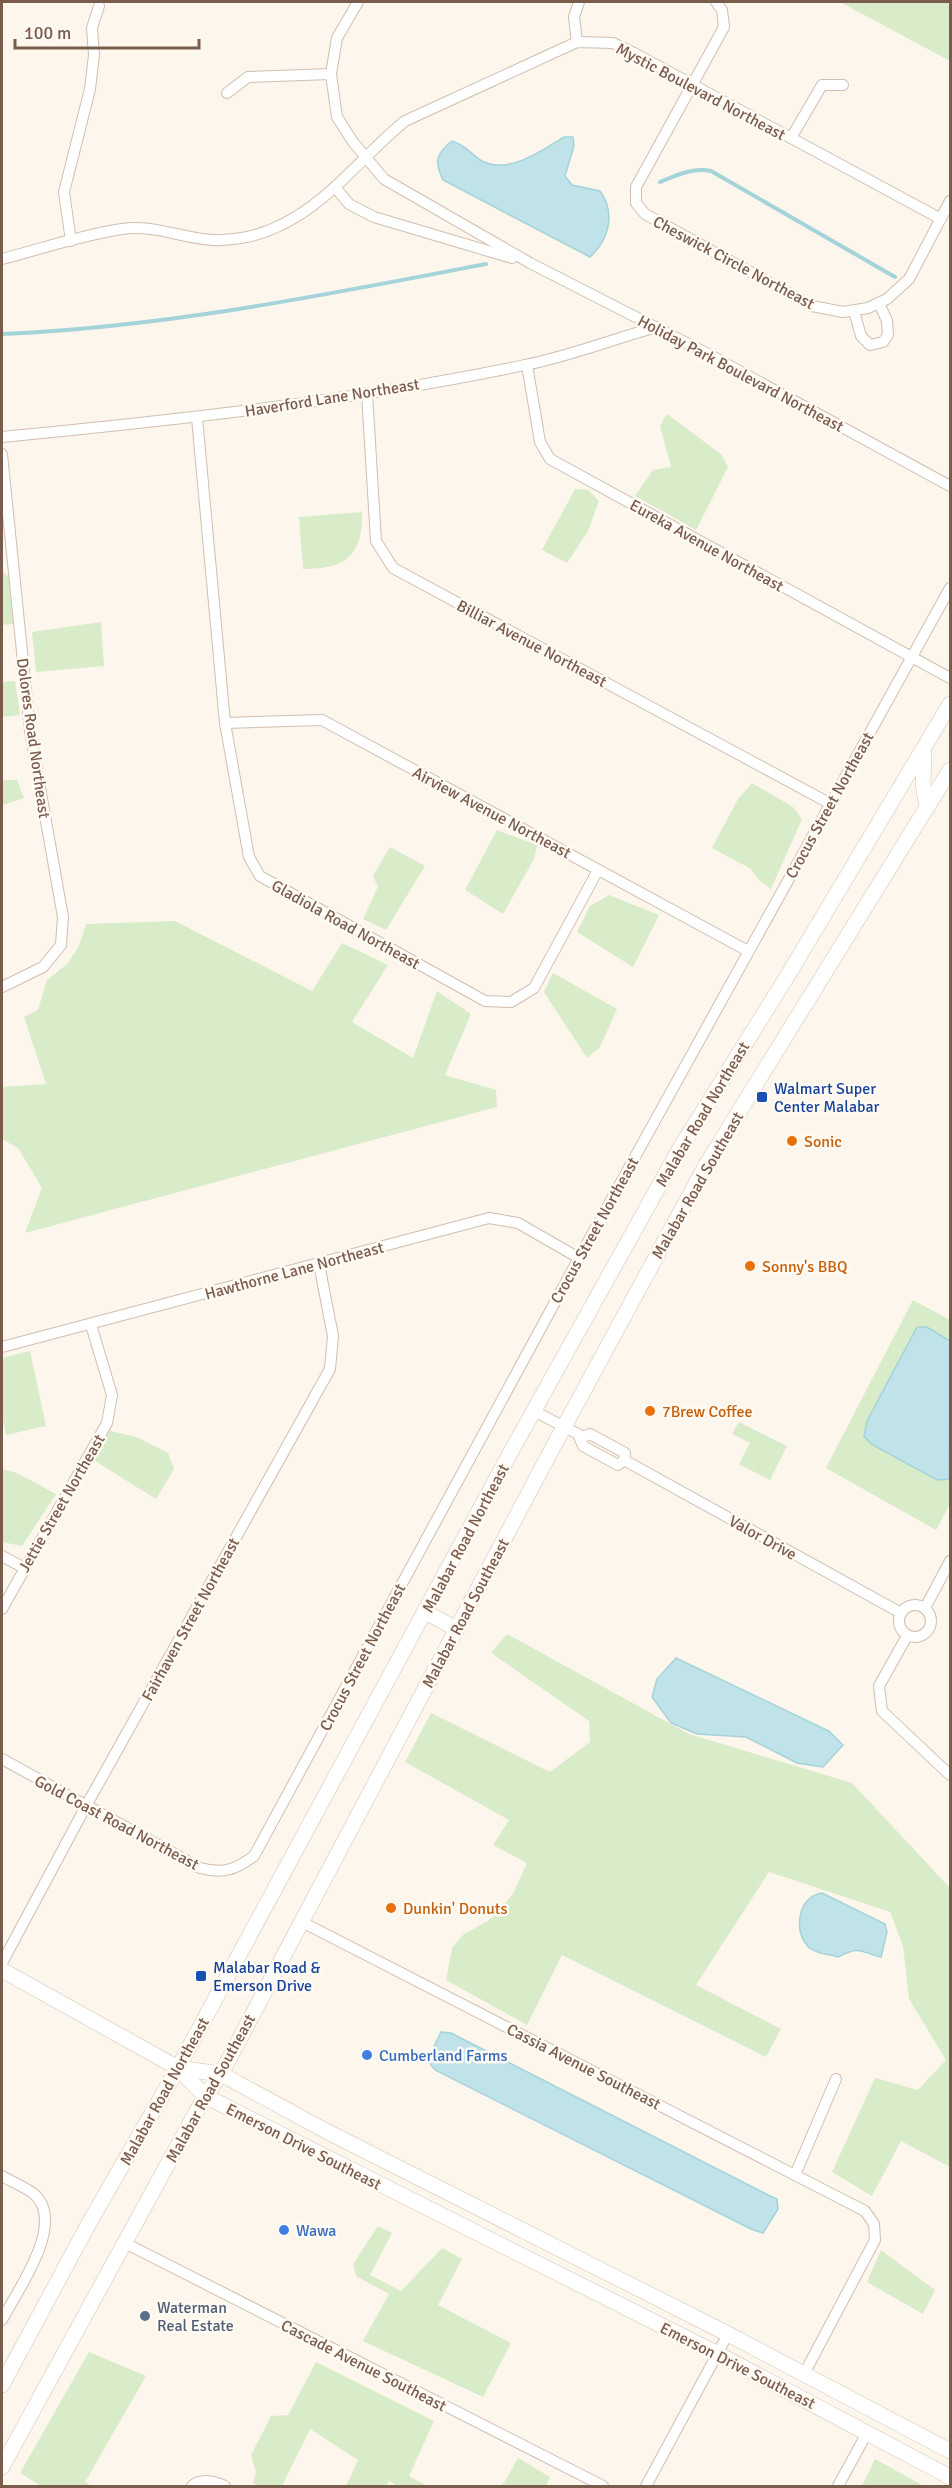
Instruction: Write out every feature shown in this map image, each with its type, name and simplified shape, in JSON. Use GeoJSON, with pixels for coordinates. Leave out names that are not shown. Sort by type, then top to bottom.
{"type":"FeatureCollection","features":[{"type":"Feature","properties":{"kind":"main road","name":"Malabar Road Northeast"},"geometry":{"type":"LineString","coordinates":[[2,2385],[88,2225],[178,2068],[534,1411],[679,1150],[951,704]]}},
{"type":"Feature","properties":{"kind":"main road"},"geometry":{"type":"LineString","coordinates":[[924,751],[923,784],[927,808]]}},
{"type":"Feature","properties":{"kind":"main road","name":"Malabar Road Southeast"},"geometry":{"type":"LineString","coordinates":[[2,2467],[205,2096],[221,2074],[563,1427],[706,1165],[951,770]]}},
{"type":"Feature","properties":{"kind":"main road"},"geometry":{"type":"LineString","coordinates":[[425,1612],[457,1629]]}},
{"type":"Feature","properties":{"kind":"main road"},"geometry":{"type":"LineString","coordinates":[[2,1970],[178,2068]]}},
{"type":"Feature","properties":{"kind":"main road","name":"Emerson Drive Southeast"},"geometry":{"type":"LineString","coordinates":[[178,2068],[221,2074],[326,2131],[728,2334],[951,2451]]}},
{"type":"Feature","properties":{"kind":"main road","name":"Emerson Drive Southeast"},"geometry":{"type":"LineString","coordinates":[[178,2068],[205,2096],[718,2354],[951,2477]]}},
{"type":"Feature","properties":{"kind":"street","name":"Holiday Park Boulevard Northeast"},"geometry":{"type":"LineString","coordinates":[[357,2],[337,38],[331,74],[337,117],[364,157],[384,178],[530,263],[657,327],[951,486]]}},
{"type":"Feature","properties":{"kind":"street"},"geometry":{"type":"LineString","coordinates":[[577,42],[574,18],[579,2]]}},
{"type":"Feature","properties":{"kind":"street","name":"Cheswick Circle Northeast"},"geometry":{"type":"LineString","coordinates":[[716,2],[722,10],[724,27],[636,187],[636,203],[645,214],[812,306],[843,312],[879,303],[909,279],[951,201]]}},
{"type":"Feature","properties":{"kind":"street"},"geometry":{"type":"LineString","coordinates":[[71,241],[64,192],[90,88],[94,55],[92,28],[99,6]]}},
{"type":"Feature","properties":{"kind":"street","name":"Mystic Boulevard Northeast"},"geometry":{"type":"LineString","coordinates":[[364,157],[405,121],[577,42],[613,44],[941,219]]}},
{"type":"Feature","properties":{"kind":"street"},"geometry":{"type":"LineString","coordinates":[[227,93],[248,77],[331,74]]}},
{"type":"Feature","properties":{"kind":"street"},"geometry":{"type":"LineString","coordinates":[[791,138],[822,85],[843,85]]}},
{"type":"Feature","properties":{"kind":"street"},"geometry":{"type":"LineString","coordinates":[[2,259],[123,228],[149,229],[211,240],[239,239],[279,226],[335,187],[364,157]]}},
{"type":"Feature","properties":{"kind":"street","name":"Holiday Park Boulevard Northeast"},"geometry":{"type":"LineString","coordinates":[[335,187],[349,204],[374,217],[530,263]]}},
{"type":"Feature","properties":{"kind":"street"},"geometry":{"type":"LineString","coordinates":[[854,311],[861,336],[870,345],[883,342],[888,335],[887,321],[879,303]]}},
{"type":"Feature","properties":{"kind":"street","name":"Haverford Lane Northeast"},"geometry":{"type":"LineString","coordinates":[[2,437],[197,418],[367,393],[527,365],[657,327]]}},
{"type":"Feature","properties":{"kind":"street","name":"Eureka Avenue Northeast"},"geometry":{"type":"LineString","coordinates":[[527,365],[540,442],[550,459],[951,678]]}},
{"type":"Feature","properties":{"kind":"street","name":"Billiar Avenue Northeast"},"geometry":{"type":"LineString","coordinates":[[367,393],[376,541],[393,568],[829,803]]}},
{"type":"Feature","properties":{"kind":"street","name":"Gladiola Road Northeast"},"geometry":{"type":"LineString","coordinates":[[197,418],[225,723],[249,857],[260,876],[485,1001],[511,1002],[534,988],[598,870]]}},
{"type":"Feature","properties":{"kind":"street","name":"Dolores Road Northeast"},"geometry":{"type":"LineString","coordinates":[[2,454],[30,731],[63,917],[61,945],[43,967],[2,987]]}},
{"type":"Feature","properties":{"kind":"street","name":"Crocus Street Northeast"},"geometry":{"type":"LineString","coordinates":[[237,1869],[254,1856],[829,803],[951,588]]}},
{"type":"Feature","properties":{"kind":"street","name":"Airview Avenue Northeast"},"geometry":{"type":"LineString","coordinates":[[225,723],[322,720],[748,951]]}},
{"type":"Feature","properties":{"kind":"street","name":"Hawthorne Lane Northeast"},"geometry":{"type":"LineString","coordinates":[[2,1347],[489,1218],[518,1223],[579,1258]]}},
{"type":"Feature","properties":{"kind":"street","name":"Fairhaven Street Northeast"},"geometry":{"type":"LineString","coordinates":[[2,1963],[86,1806],[330,1369],[333,1336],[319,1264]]}},
{"type":"Feature","properties":{"kind":"street","name":"Jettie Street Northeast"},"geometry":{"type":"LineString","coordinates":[[2,1609],[107,1423],[112,1395],[91,1324]]}},
{"type":"Feature","properties":{"kind":"street","name":"Valor Drive"},"geometry":{"type":"LineString","coordinates":[[534,1411],[582,1437],[590,1434],[625,1453],[624,1460],[901,1613]]}},
{"type":"Feature","properties":{"kind":"street"},"geometry":{"type":"LineString","coordinates":[[2,1556],[24,1568]]}},
{"type":"Feature","properties":{"kind":"street"},"geometry":{"type":"LineString","coordinates":[[926,1608],[951,1561]]}},
{"type":"Feature","properties":{"kind":"street"},"geometry":{"type":"LineString","coordinates":[[907,1636],[899,1624],[901,1613],[910,1606],[926,1608]]}},
{"type":"Feature","properties":{"kind":"street"},"geometry":{"type":"LineString","coordinates":[[907,1636],[919,1637],[928,1632],[932,1622],[926,1608]]}},
{"type":"Feature","properties":{"kind":"street"},"geometry":{"type":"LineString","coordinates":[[907,1636],[879,1686],[882,1711],[951,1775]]}},
{"type":"Feature","properties":{"kind":"street","name":"Gold Coast Road Northeast"},"geometry":{"type":"LineString","coordinates":[[2,1759],[200,1868],[217,1872],[237,1869]]}},
{"type":"Feature","properties":{"kind":"street","name":"Cassia Avenue Southeast"},"geometry":{"type":"LineString","coordinates":[[302,1922],[865,2211],[874,2224],[875,2240],[804,2374]]}},
{"type":"Feature","properties":{"kind":"street"},"geometry":{"type":"LineString","coordinates":[[795,2175],[836,2079]]}},
{"type":"Feature","properties":{"kind":"street"},"geometry":{"type":"LineString","coordinates":[[2,2176],[35,2195],[45,2216],[42,2245],[2,2320]]}},
{"type":"Feature","properties":{"kind":"street","name":"Cascade Avenue Southeast"},"geometry":{"type":"LineString","coordinates":[[125,2243],[603,2487]]}},
{"type":"Feature","properties":{"kind":"street"},"geometry":{"type":"LineString","coordinates":[[646,2487],[728,2334]]}},
{"type":"Feature","properties":{"kind":"street"},"geometry":{"type":"LineString","coordinates":[[838,2487],[867,2433]]}},
{"type":"Feature","properties":{"kind":"street"},"geometry":{"type":"LineString","coordinates":[[194,2485],[214,2481],[225,2487]]}},
{"type":"Feature","properties":{"kind":"green space"},"geometry":{"type":"Polygon","coordinates":[[[840,2],[950,2],[950,61],[840,2]]]}},
{"type":"Feature","properties":{"kind":"green space"},"geometry":{"type":"Polygon","coordinates":[[[667,414],[722,455],[728,467],[696,530],[635,496],[653,470],[671,467],[660,426],[667,414]]]}},
{"type":"Feature","properties":{"kind":"green space"},"geometry":{"type":"Polygon","coordinates":[[[575,489],[588,490],[599,501],[588,531],[567,563],[542,550],[575,489]]]}},
{"type":"Feature","properties":{"kind":"green space"},"geometry":{"type":"Polygon","coordinates":[[[362,512],[359,539],[349,557],[330,566],[303,569],[299,517],[362,512]]]}},
{"type":"Feature","properties":{"kind":"green space"},"geometry":{"type":"Polygon","coordinates":[[[2,571],[9,577],[13,624],[2,625],[2,571]]]}},
{"type":"Feature","properties":{"kind":"green space"},"geometry":{"type":"Polygon","coordinates":[[[101,622],[104,666],[36,672],[32,632],[101,622]]]}},
{"type":"Feature","properties":{"kind":"green space"},"geometry":{"type":"Polygon","coordinates":[[[15,681],[20,715],[2,717],[2,682],[15,681]]]}},
{"type":"Feature","properties":{"kind":"green space"},"geometry":{"type":"Polygon","coordinates":[[[2,780],[17,780],[24,798],[2,805],[2,780]]]}},
{"type":"Feature","properties":{"kind":"green space"},"geometry":{"type":"Polygon","coordinates":[[[752,783],[793,807],[802,819],[771,889],[759,880],[751,869],[712,848],[738,799],[752,783]]]}},
{"type":"Feature","properties":{"kind":"green space"},"geometry":{"type":"Polygon","coordinates":[[[497,830],[537,845],[534,859],[503,914],[465,890],[497,830]]]}},
{"type":"Feature","properties":{"kind":"green space"},"geometry":{"type":"Polygon","coordinates":[[[390,847],[425,866],[386,930],[363,919],[378,887],[373,876],[390,847]]]}},
{"type":"Feature","properties":{"kind":"green space"},"geometry":{"type":"Polygon","coordinates":[[[609,895],[659,915],[633,967],[577,932],[590,906],[609,895]]]}},
{"type":"Feature","properties":{"kind":"green space"},"geometry":{"type":"Polygon","coordinates":[[[175,921],[312,991],[342,943],[388,965],[352,1022],[413,1058],[437,991],[471,1014],[445,1075],[496,1090],[497,1107],[25,1233],[42,1188],[18,1148],[2,1139],[2,1087],[46,1084],[24,1017],[38,1010],[47,980],[67,964],[79,946],[86,924],[175,921]]]}},
{"type":"Feature","properties":{"kind":"green space"},"geometry":{"type":"Polygon","coordinates":[[[553,973],[617,1009],[600,1047],[587,1058],[544,992],[553,973]]]}},
{"type":"Feature","properties":{"kind":"green space"},"geometry":{"type":"Polygon","coordinates":[[[913,1300],[950,1320],[950,1341],[927,1327],[864,1436],[871,1444],[937,1480],[949,1479],[950,1476],[950,1504],[936,1530],[826,1468],[913,1300]]]}},
{"type":"Feature","properties":{"kind":"green space"},"geometry":{"type":"Polygon","coordinates":[[[30,1351],[46,1426],[6,1435],[2,1415],[2,1358],[30,1351]]]}},
{"type":"Feature","properties":{"kind":"green space"},"geometry":{"type":"Polygon","coordinates":[[[739,1422],[787,1446],[770,1480],[739,1464],[750,1443],[732,1434],[739,1422]]]}},
{"type":"Feature","properties":{"kind":"green space"},"geometry":{"type":"Polygon","coordinates":[[[107,1430],[136,1437],[168,1453],[174,1469],[156,1499],[92,1459],[107,1430]]]}},
{"type":"Feature","properties":{"kind":"green space"},"geometry":{"type":"Polygon","coordinates":[[[2,1469],[17,1473],[56,1494],[22,1546],[2,1542],[2,1469]]]}},
{"type":"Feature","properties":{"kind":"green space"},"geometry":{"type":"Polygon","coordinates":[[[507,1634],[689,1734],[852,1783],[950,1888],[950,2167],[901,2141],[872,2196],[832,2172],[875,2078],[918,2090],[946,2060],[909,1999],[903,1946],[890,1912],[769,1872],[696,1985],[781,2029],[766,2057],[562,1955],[527,2025],[446,1980],[452,1948],[464,1934],[488,1921],[513,1894],[527,1863],[493,1845],[509,1820],[405,1762],[431,1713],[550,1772],[590,1742],[589,1721],[491,1653],[507,1634]]]}},
{"type":"Feature","properties":{"kind":"green space"},"geometry":{"type":"Polygon","coordinates":[[[378,2226],[392,2233],[370,2275],[401,2291],[442,2248],[462,2259],[438,2305],[511,2343],[483,2397],[363,2341],[389,2294],[356,2276],[353,2264],[378,2226]]]}},
{"type":"Feature","properties":{"kind":"green space"},"geometry":{"type":"Polygon","coordinates":[[[881,2250],[935,2290],[923,2314],[867,2282],[881,2250]]]}},
{"type":"Feature","properties":{"kind":"green space"},"geometry":{"type":"Polygon","coordinates":[[[89,2352],[146,2376],[85,2482],[92,2486],[41,2486],[20,2473],[89,2352]]]}},
{"type":"Feature","properties":{"kind":"green space"},"geometry":{"type":"Polygon","coordinates":[[[316,2362],[434,2421],[409,2476],[427,2486],[397,2486],[389,2481],[386,2486],[346,2486],[358,2460],[310,2429],[282,2486],[258,2486],[253,2483],[256,2472],[251,2455],[271,2416],[288,2415],[316,2362]]]}},
{"type":"Feature","properties":{"kind":"green space"},"geometry":{"type":"Polygon","coordinates":[[[518,2458],[550,2477],[546,2486],[502,2486],[518,2458]]]}},
{"type":"Feature","properties":{"kind":"green space"},"geometry":{"type":"Polygon","coordinates":[[[875,2459],[924,2486],[862,2486],[875,2459]]]}},
{"type":"Feature","properties":{"kind":"water"},"geometry":{"type":"Polygon","coordinates":[[[564,137],[573,137],[574,146],[565,176],[572,185],[600,191],[608,208],[606,234],[602,243],[590,257],[443,180],[438,168],[440,154],[452,141],[482,161],[492,165],[503,165],[525,159],[564,137]]]}},
{"type":"Feature","properties":{"kind":"water"},"geometry":{"type":"Polygon","coordinates":[[[917,1327],[927,1327],[950,1341],[949,1479],[937,1480],[871,1444],[864,1436],[867,1421],[917,1327]]]}},
{"type":"Feature","properties":{"kind":"water"},"geometry":{"type":"Polygon","coordinates":[[[676,1658],[829,1731],[843,1745],[823,1767],[797,1763],[746,1737],[697,1734],[671,1723],[652,1697],[657,1679],[676,1658]]]}},
{"type":"Feature","properties":{"kind":"water"},"geometry":{"type":"Polygon","coordinates":[[[822,1893],[885,1924],[887,1932],[881,1957],[856,1950],[838,1957],[814,1951],[805,1943],[800,1926],[803,1908],[807,1901],[822,1893]]]}},
{"type":"Feature","properties":{"kind":"water"},"geometry":{"type":"Polygon","coordinates":[[[441,2032],[451,2033],[777,2199],[778,2209],[763,2233],[751,2229],[435,2070],[431,2065],[430,2055],[441,2032]]]}},
{"type":"Feature","properties":{"kind":"waterway"},"geometry":{"type":"LineString","coordinates":[[660,182],[691,171],[711,171],[895,277]]}},
{"type":"Feature","properties":{"kind":"waterway"},"geometry":{"type":"LineString","coordinates":[[2,334],[184,317],[305,298],[486,264]]}},
{"type":"Feature","properties":{"kind":"place","name":"Walmart Super Center Malabar"},"geometry":{"type":"Point","coordinates":[762,1097]}},
{"type":"Feature","properties":{"kind":"place","name":"Sonic"},"geometry":{"type":"Point","coordinates":[792,1141]}},
{"type":"Feature","properties":{"kind":"place","name":"Sonny's BBQ"},"geometry":{"type":"Point","coordinates":[750,1266]}},
{"type":"Feature","properties":{"kind":"place","name":"7Brew Coffee"},"geometry":{"type":"Point","coordinates":[650,1411]}},
{"type":"Feature","properties":{"kind":"place","name":"Dunkin' Donuts"},"geometry":{"type":"Point","coordinates":[391,1908]}},
{"type":"Feature","properties":{"kind":"place","name":"Malabar Road & Emerson Drive"},"geometry":{"type":"Point","coordinates":[201,1976]}},
{"type":"Feature","properties":{"kind":"place","name":"Cumberland Farms"},"geometry":{"type":"Point","coordinates":[367,2055]}},
{"type":"Feature","properties":{"kind":"place","name":"Wawa"},"geometry":{"type":"Point","coordinates":[284,2230]}},
{"type":"Feature","properties":{"kind":"place","name":"Waterman Real Estate"},"geometry":{"type":"Point","coordinates":[145,2316]}}]}
